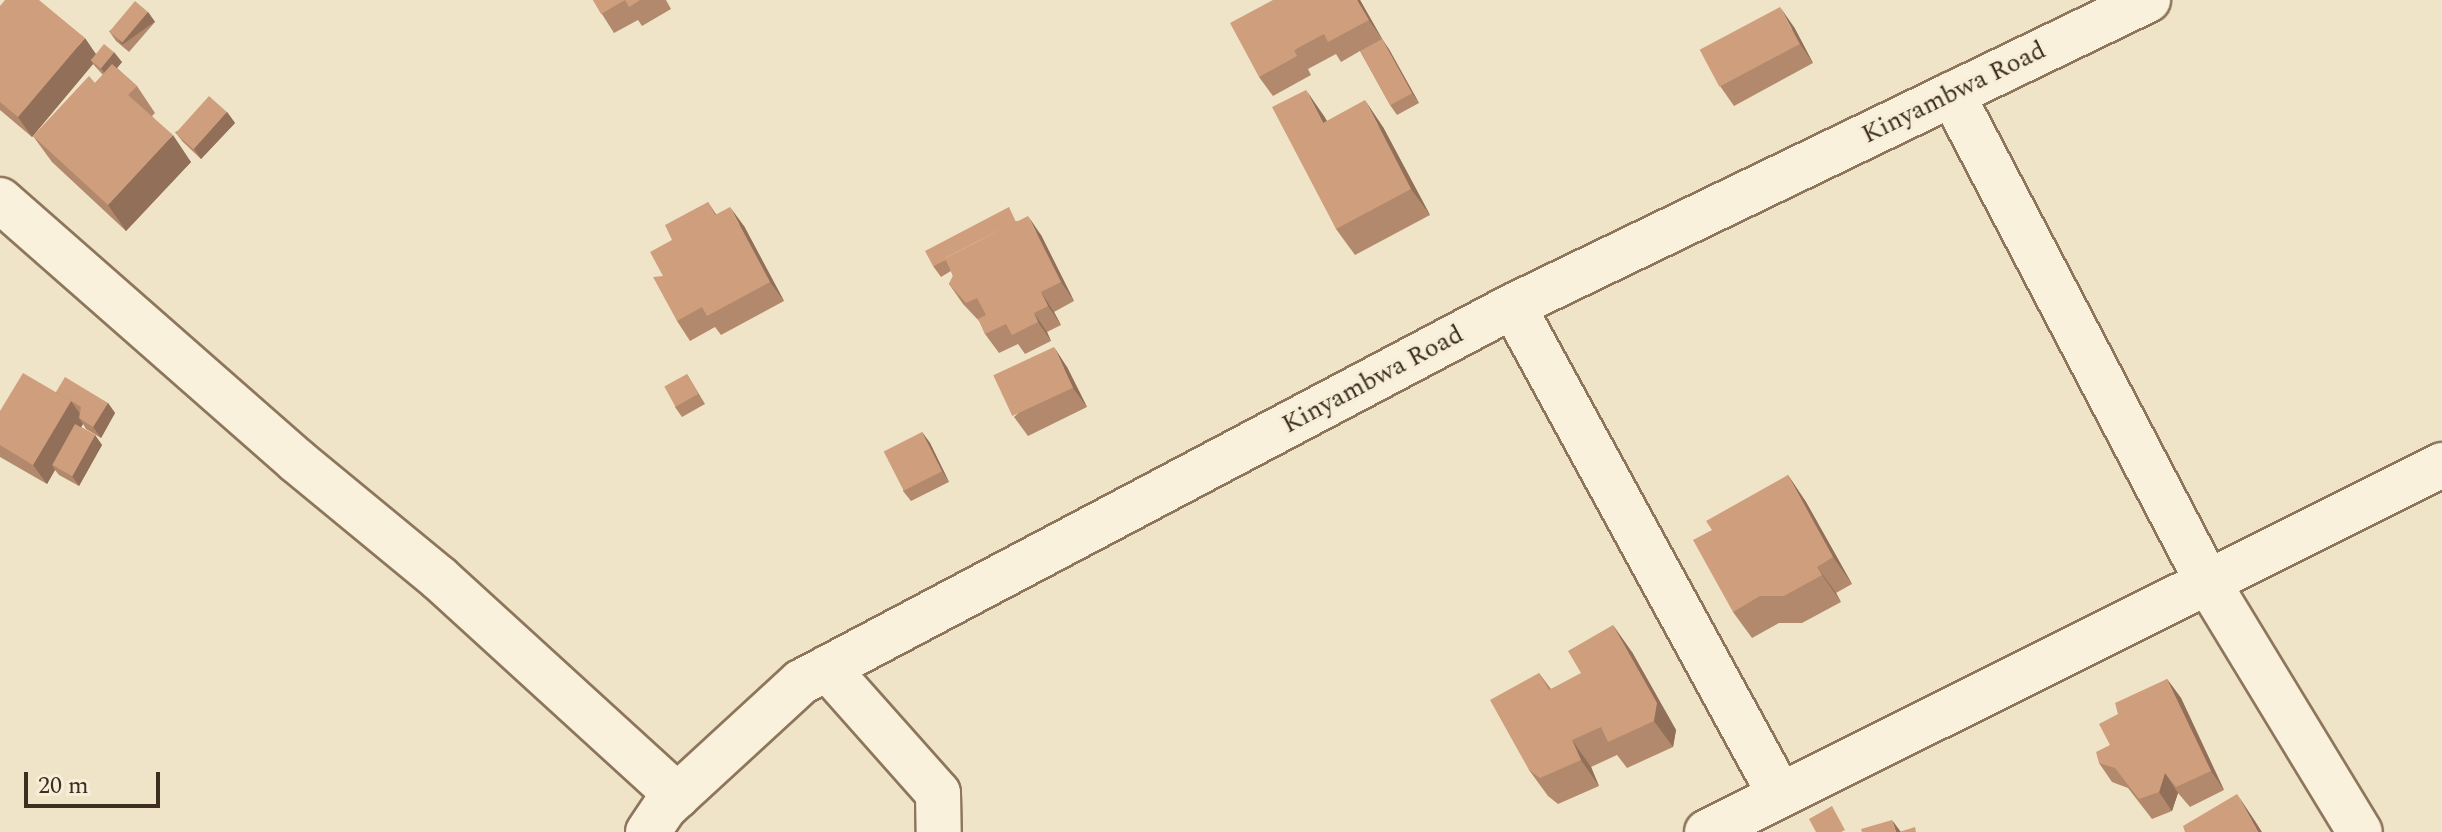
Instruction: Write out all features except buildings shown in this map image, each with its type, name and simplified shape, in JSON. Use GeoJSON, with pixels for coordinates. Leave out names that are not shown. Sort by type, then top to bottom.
{"type":"FeatureCollection","features":[{"type":"Feature","properties":{"kind":"street","name":"Kinyambwa Road"},"geometry":{"type":"LineString","coordinates":[[648,832],[678,796],[801,682],[1513,306],[2148,0]]}},
{"type":"Feature","properties":{"kind":"street"},"geometry":{"type":"LineString","coordinates":[[1952,94],[2206,579],[2360,832]]}},
{"type":"Feature","properties":{"kind":"street"},"geometry":{"type":"LineString","coordinates":[[0,200],[297,461],[439,578],[678,796]]}},
{"type":"Feature","properties":{"kind":"street"},"geometry":{"type":"LineString","coordinates":[[1513,306],[1780,795]]}},
{"type":"Feature","properties":{"kind":"street"},"geometry":{"type":"LineString","coordinates":[[1707,832],[2206,579],[2442,465]]}},
{"type":"Feature","properties":{"kind":"street"},"geometry":{"type":"LineString","coordinates":[[827,668],[938,793],[939,832]]}}]}
